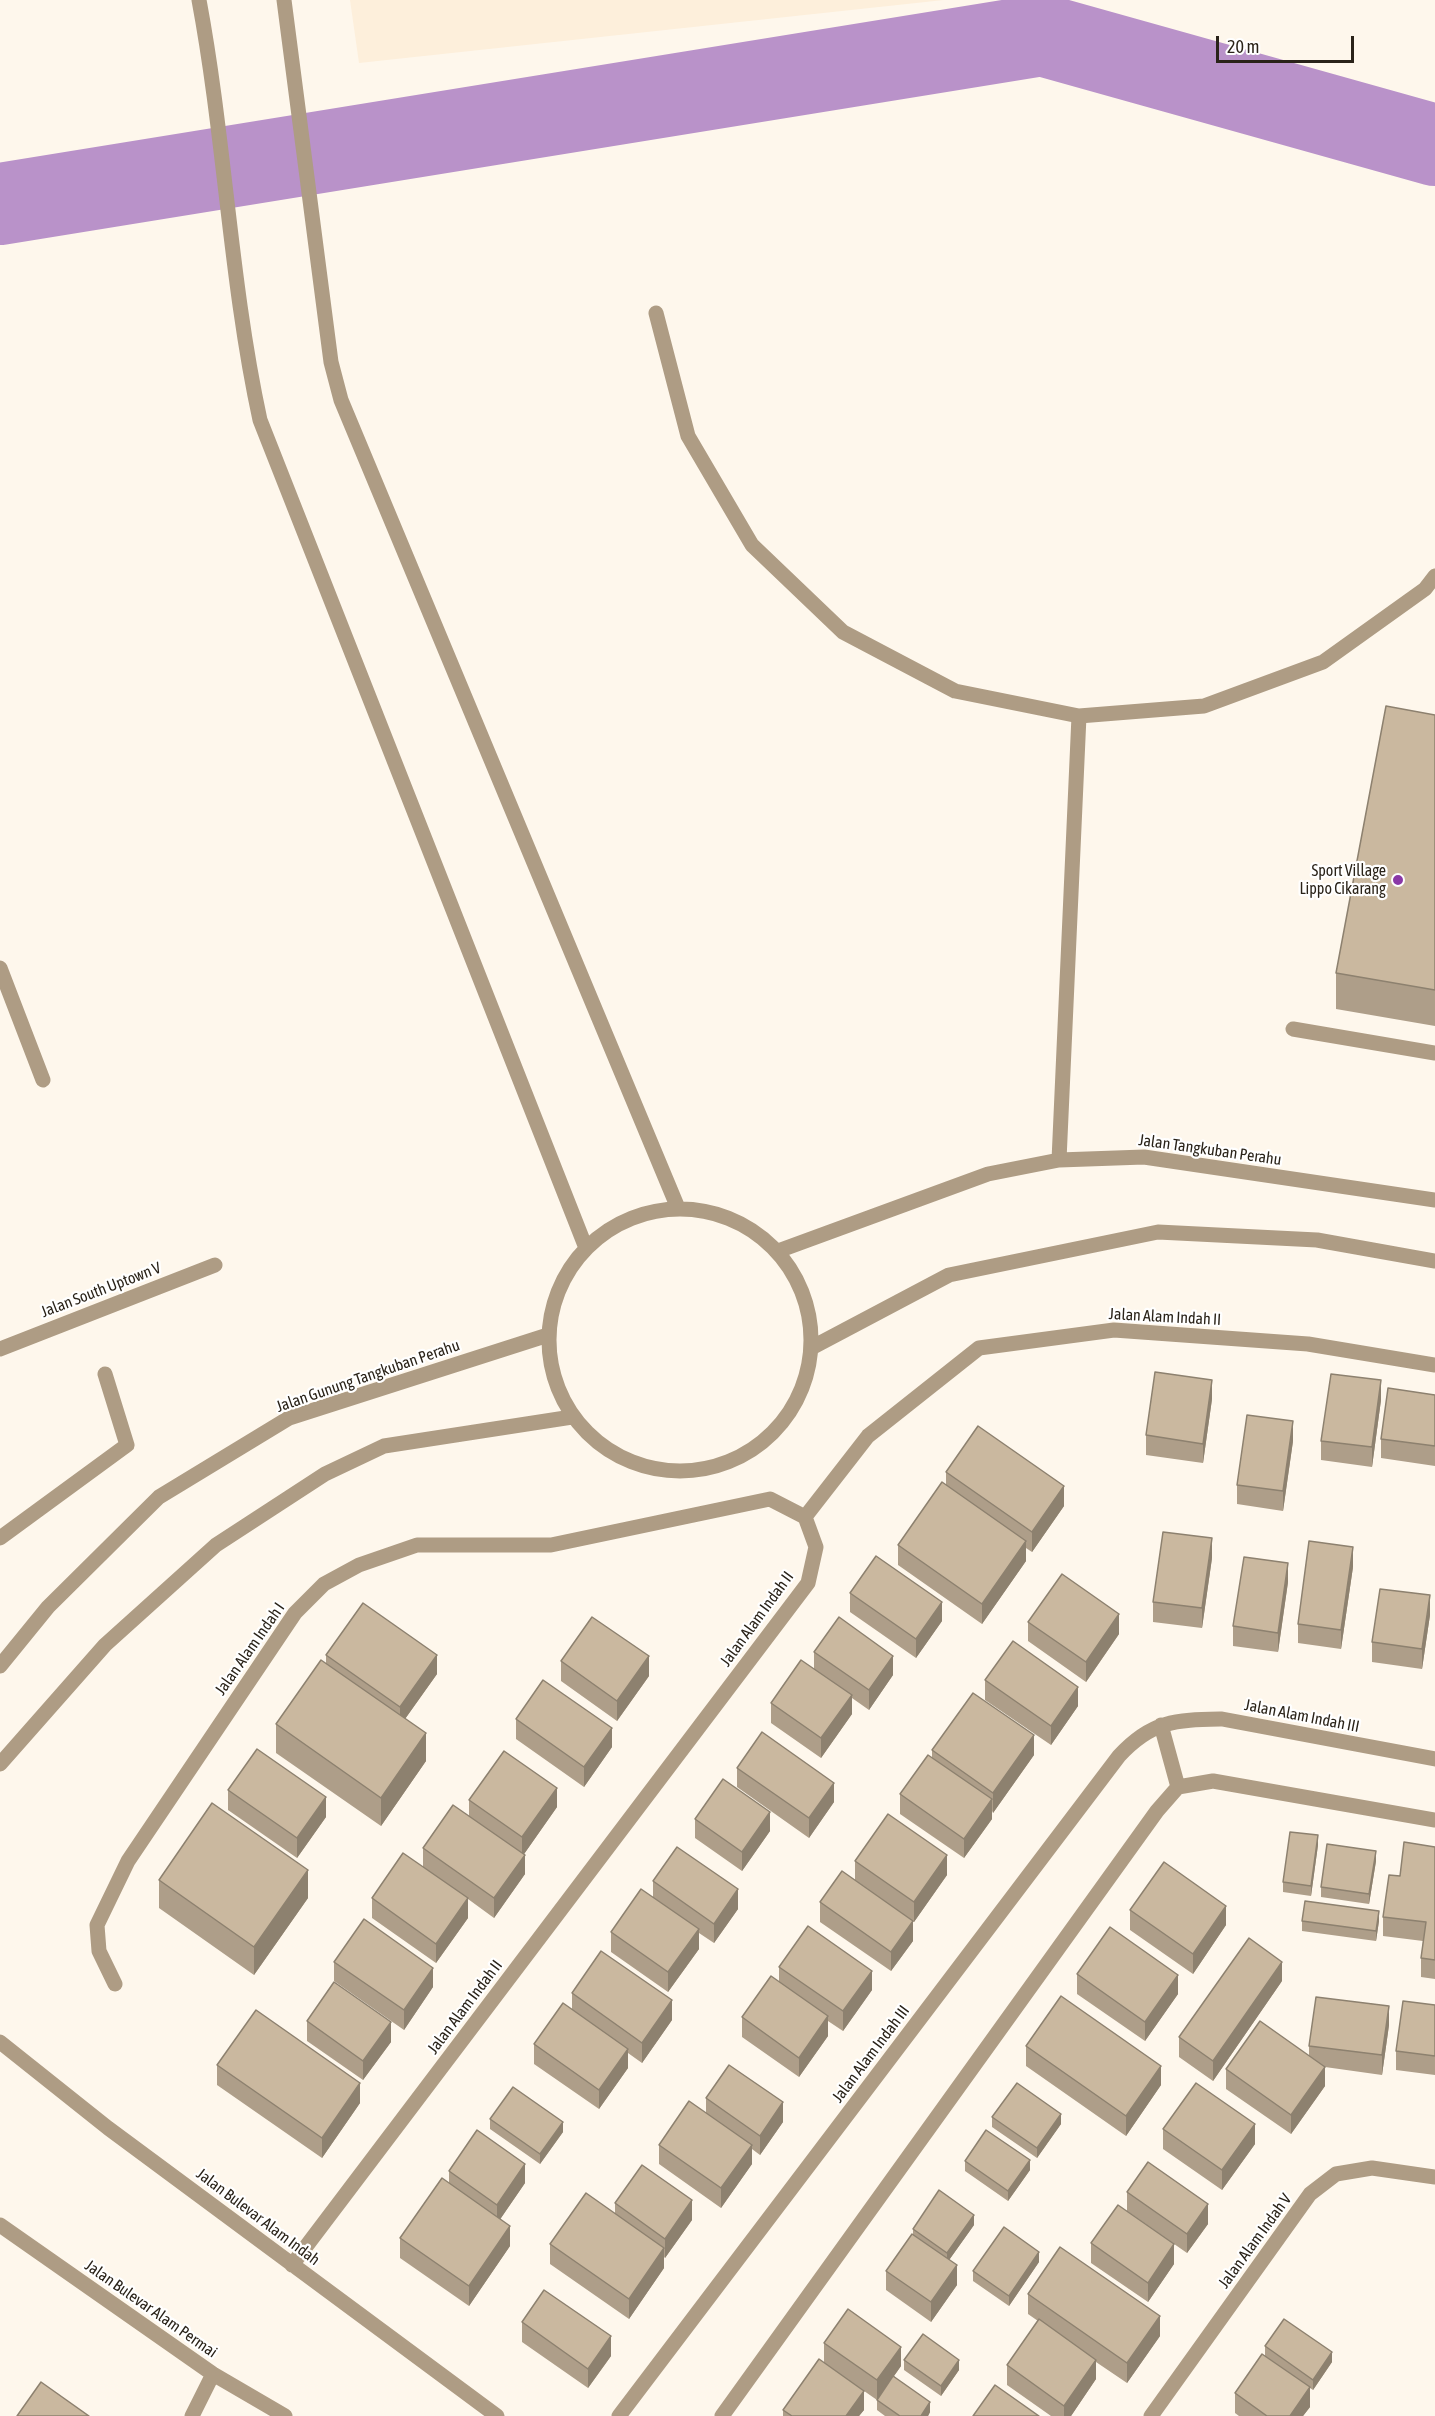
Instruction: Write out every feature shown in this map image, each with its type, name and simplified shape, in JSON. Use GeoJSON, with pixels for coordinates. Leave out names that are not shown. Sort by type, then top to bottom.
{"type":"FeatureCollection","features":[{"type":"Feature","properties":{"kind":"street"},"geometry":{"type":"LineString","coordinates":[[199,0],[251,380],[260,420],[586,1248]]}},
{"type":"Feature","properties":{"kind":"street"},"geometry":{"type":"LineString","coordinates":[[284,1],[316,232],[331,362],[341,400],[678,1208]]}},
{"type":"Feature","properties":{"kind":"street"},"geometry":{"type":"LineString","coordinates":[[656,313],[688,436],[752,545],[843,632],[955,691],[1079,716],[1204,706],[1323,662],[1425,589],[1435,576]]}},
{"type":"Feature","properties":{"kind":"street"},"geometry":{"type":"LineString","coordinates":[[1059,1160],[1079,716]]}},
{"type":"Feature","properties":{"kind":"street"},"geometry":{"type":"LineString","coordinates":[[0,968],[7,1007],[43,1080]]}},
{"type":"Feature","properties":{"kind":"street"},"geometry":{"type":"LineString","coordinates":[[1293,1029],[1435,1053]]}},
{"type":"Feature","properties":{"kind":"street","name":"Jalan Tangkuban Perahu"},"geometry":{"type":"LineString","coordinates":[[778,1251],[988,1174],[1059,1160],[1144,1157],[1435,1200]]}},
{"type":"Feature","properties":{"kind":"street"},"geometry":{"type":"LineString","coordinates":[[678,1208],[715,1213],[749,1227],[778,1251],[797,1280],[809,1313],[811,1348],[803,1388],[782,1423],[752,1450],[715,1467],[675,1472],[636,1465],[600,1446],[572,1417],[555,1382],[550,1364],[548,1335],[554,1303],[567,1274],[586,1248],[628,1219],[678,1208]]}},
{"type":"Feature","properties":{"kind":"street"},"geometry":{"type":"LineString","coordinates":[[811,1348],[949,1275],[1158,1232],[1317,1240],[1435,1261]]}},
{"type":"Feature","properties":{"kind":"street","name":"Jalan South Uptown V"},"geometry":{"type":"LineString","coordinates":[[0,1349],[215,1265]]}},
{"type":"Feature","properties":{"kind":"street","name":"Jalan Alam Indah II"},"geometry":{"type":"LineString","coordinates":[[292,2265],[808,1583],[816,1547],[805,1517],[868,1436],[979,1348],[1114,1330],[1308,1344],[1435,1365]]}},
{"type":"Feature","properties":{"kind":"street","name":"Jalan Gunung Tangkuban Perahu"},"geometry":{"type":"LineString","coordinates":[[0,1666],[48,1607],[159,1497],[289,1418],[548,1335]]}},
{"type":"Feature","properties":{"kind":"street"},"geometry":{"type":"LineString","coordinates":[[0,1538],[127,1445],[105,1374]]}},
{"type":"Feature","properties":{"kind":"street"},"geometry":{"type":"LineString","coordinates":[[0,1764],[105,1646],[216,1545],[325,1474],[384,1446],[572,1417]]}},
{"type":"Feature","properties":{"kind":"street","name":"Jalan Alam Indah I"},"geometry":{"type":"LineString","coordinates":[[116,1983],[99,1951],[97,1925],[128,1861],[296,1613],[324,1584],[359,1565],[417,1545],[551,1545],[770,1499],[805,1517]]}},
{"type":"Feature","properties":{"kind":"street","name":"Jalan Alam Indah III"},"geometry":{"type":"LineString","coordinates":[[619,2416],[1119,1756],[1137,1736],[1161,1725],[1190,1719],[1222,1719],[1435,1760]]}},
{"type":"Feature","properties":{"kind":"street"},"geometry":{"type":"LineString","coordinates":[[1161,1725],[1178,1787]]}},
{"type":"Feature","properties":{"kind":"street"},"geometry":{"type":"LineString","coordinates":[[722,2416],[1157,1811],[1178,1787],[1212,1781],[1435,1820]]}},
{"type":"Feature","properties":{"kind":"street","name":"Jalan Bulevar Alam Indah"},"geometry":{"type":"LineString","coordinates":[[0,2042],[108,2128],[497,2416]]}},
{"type":"Feature","properties":{"kind":"street","name":"Jalan Alam Indah V"},"geometry":{"type":"LineString","coordinates":[[1150,2416],[1310,2194],[1336,2174],[1372,2168],[1435,2177]]}},
{"type":"Feature","properties":{"kind":"street","name":"Jalan Bulevar Alam Permai"},"geometry":{"type":"LineString","coordinates":[[0,2225],[213,2374],[285,2416]]}},
{"type":"Feature","properties":{"kind":"street"},"geometry":{"type":"LineString","coordinates":[[192,2416],[213,2374]]}},
{"type":"Feature","properties":{"kind":"shaded area"},"geometry":{"type":"Polygon","coordinates":[[[350,0],[944,0],[359,63],[350,0]]]}},
{"type":"Feature","properties":{"kind":"building","name":"Sport Village Lippo Cikarang"},"geometry":{"type":"Polygon","coordinates":[[[1386,706],[1435,715],[1435,990],[1336,973],[1386,706]]]}},
{"type":"Feature","properties":{"kind":"building"},"geometry":{"type":"Polygon","coordinates":[[[1155,1372],[1212,1380],[1203,1444],[1146,1435],[1155,1372]]]}},
{"type":"Feature","properties":{"kind":"building"},"geometry":{"type":"Polygon","coordinates":[[[1331,1374],[1381,1380],[1372,1447],[1321,1441],[1331,1374]]]}},
{"type":"Feature","properties":{"kind":"building"},"geometry":{"type":"Polygon","coordinates":[[[1388,1388],[1435,1395],[1435,1446],[1381,1439],[1388,1388]]]}},
{"type":"Feature","properties":{"kind":"building"},"geometry":{"type":"Polygon","coordinates":[[[1247,1415],[1293,1421],[1283,1491],[1237,1485],[1247,1415]]]}},
{"type":"Feature","properties":{"kind":"building"},"geometry":{"type":"Polygon","coordinates":[[[978,1426],[1064,1486],[1032,1532],[946,1472],[978,1426]]]}},
{"type":"Feature","properties":{"kind":"building"},"geometry":{"type":"Polygon","coordinates":[[[942,1482],[1026,1541],[982,1604],[898,1545],[942,1482]]]}},
{"type":"Feature","properties":{"kind":"building"},"geometry":{"type":"Polygon","coordinates":[[[1163,1532],[1212,1538],[1202,1608],[1153,1602],[1163,1532]]]}},
{"type":"Feature","properties":{"kind":"building"},"geometry":{"type":"Polygon","coordinates":[[[1309,1541],[1353,1547],[1341,1630],[1298,1624],[1309,1541]]]}},
{"type":"Feature","properties":{"kind":"building"},"geometry":{"type":"Polygon","coordinates":[[[876,1556],[942,1602],[916,1639],[850,1593],[876,1556]]]}},
{"type":"Feature","properties":{"kind":"building"},"geometry":{"type":"Polygon","coordinates":[[[1244,1557],[1288,1563],[1278,1633],[1233,1626],[1244,1557]]]}},
{"type":"Feature","properties":{"kind":"building"},"geometry":{"type":"Polygon","coordinates":[[[1062,1574],[1119,1614],[1086,1662],[1028,1622],[1062,1574]]]}},
{"type":"Feature","properties":{"kind":"building"},"geometry":{"type":"Polygon","coordinates":[[[1380,1589],[1430,1595],[1422,1649],[1372,1642],[1380,1589]]]}},
{"type":"Feature","properties":{"kind":"building"},"geometry":{"type":"Polygon","coordinates":[[[363,1603],[437,1655],[400,1707],[326,1655],[363,1603]]]}},
{"type":"Feature","properties":{"kind":"building"},"geometry":{"type":"Polygon","coordinates":[[[592,1617],[649,1656],[617,1701],[561,1661],[592,1617]]]}},
{"type":"Feature","properties":{"kind":"building"},"geometry":{"type":"Polygon","coordinates":[[[839,1617],[893,1656],[869,1690],[814,1652],[839,1617]]]}},
{"type":"Feature","properties":{"kind":"building"},"geometry":{"type":"Polygon","coordinates":[[[1013,1641],[1078,1687],[1051,1726],[985,1680],[1013,1641]]]}},
{"type":"Feature","properties":{"kind":"building"},"geometry":{"type":"Polygon","coordinates":[[[321,1660],[426,1733],[381,1798],[276,1724],[321,1660]]]}},
{"type":"Feature","properties":{"kind":"building"},"geometry":{"type":"Polygon","coordinates":[[[801,1660],[852,1695],[821,1738],[771,1703],[801,1660]]]}},
{"type":"Feature","properties":{"kind":"building"},"geometry":{"type":"Polygon","coordinates":[[[543,1680],[612,1728],[584,1767],[516,1719],[543,1680]]]}},
{"type":"Feature","properties":{"kind":"building"},"geometry":{"type":"Polygon","coordinates":[[[973,1693],[1034,1735],[993,1793],[932,1750],[973,1693]]]}},
{"type":"Feature","properties":{"kind":"building"},"geometry":{"type":"Polygon","coordinates":[[[762,1732],[834,1783],[809,1818],[737,1768],[762,1732]]]}},
{"type":"Feature","properties":{"kind":"building"},"geometry":{"type":"Polygon","coordinates":[[[257,1749],[326,1797],[297,1838],[228,1790],[257,1749]]]}},
{"type":"Feature","properties":{"kind":"building"},"geometry":{"type":"Polygon","coordinates":[[[504,1751],[557,1788],[522,1837],[469,1800],[504,1751]]]}},
{"type":"Feature","properties":{"kind":"building"},"geometry":{"type":"Polygon","coordinates":[[[928,1755],[992,1799],[964,1839],[900,1794],[928,1755]]]}},
{"type":"Feature","properties":{"kind":"building"},"geometry":{"type":"Polygon","coordinates":[[[723,1779],[770,1812],[742,1852],[695,1819],[723,1779]]]}},
{"type":"Feature","properties":{"kind":"building"},"geometry":{"type":"Polygon","coordinates":[[[212,1803],[308,1870],[254,1947],[159,1880],[212,1803]]]}},
{"type":"Feature","properties":{"kind":"building"},"geometry":{"type":"Polygon","coordinates":[[[453,1805],[525,1855],[494,1898],[423,1848],[453,1805]]]}},
{"type":"Feature","properties":{"kind":"building"},"geometry":{"type":"Polygon","coordinates":[[[888,1814],[947,1855],[914,1902],[855,1861],[888,1814]]]}},
{"type":"Feature","properties":{"kind":"building"},"geometry":{"type":"Polygon","coordinates":[[[1290,1832],[1318,1835],[1311,1886],[1283,1882],[1290,1832]]]}},
{"type":"Feature","properties":{"kind":"building"},"geometry":{"type":"Polygon","coordinates":[[[1404,1842],[1435,1847],[1435,1960],[1421,1958],[1426,1922],[1383,1917],[1389,1875],[1400,1876],[1404,1842]]]}},
{"type":"Feature","properties":{"kind":"building"},"geometry":{"type":"Polygon","coordinates":[[[1327,1844],[1376,1851],[1369,1894],[1321,1887],[1327,1844]]]}},
{"type":"Feature","properties":{"kind":"building"},"geometry":{"type":"Polygon","coordinates":[[[677,1847],[738,1889],[714,1924],[653,1881],[677,1847]]]}},
{"type":"Feature","properties":{"kind":"building"},"geometry":{"type":"Polygon","coordinates":[[[403,1853],[468,1898],[436,1944],[372,1898],[403,1853]]]}},
{"type":"Feature","properties":{"kind":"building"},"geometry":{"type":"Polygon","coordinates":[[[1164,1862],[1226,1906],[1193,1954],[1130,1910],[1164,1862]]]}},
{"type":"Feature","properties":{"kind":"building"},"geometry":{"type":"Polygon","coordinates":[[[842,1871],[913,1921],[891,1952],[820,1902],[842,1871]]]}},
{"type":"Feature","properties":{"kind":"building"},"geometry":{"type":"Polygon","coordinates":[[[641,1889],[699,1929],[668,1972],[611,1932],[641,1889]]]}},
{"type":"Feature","properties":{"kind":"building"},"geometry":{"type":"Polygon","coordinates":[[[1305,1901],[1379,1911],[1376,1931],[1302,1921],[1305,1901]]]}},
{"type":"Feature","properties":{"kind":"building"},"geometry":{"type":"Polygon","coordinates":[[[364,1919],[433,1968],[404,2010],[334,1962],[364,1919]]]}},
{"type":"Feature","properties":{"kind":"building"},"geometry":{"type":"Polygon","coordinates":[[[808,1926],[872,1971],[843,2011],[779,1967],[808,1926]]]}},
{"type":"Feature","properties":{"kind":"building"},"geometry":{"type":"Polygon","coordinates":[[[1110,1927],[1178,1975],[1145,2022],[1077,1974],[1110,1927]]]}},
{"type":"Feature","properties":{"kind":"building"},"geometry":{"type":"Polygon","coordinates":[[[1249,1938],[1282,1962],[1213,2061],[1179,2037],[1249,1938]]]}},
{"type":"Feature","properties":{"kind":"building"},"geometry":{"type":"Polygon","coordinates":[[[601,1951],[672,2000],[642,2043],[572,1993],[601,1951]]]}},
{"type":"Feature","properties":{"kind":"building"},"geometry":{"type":"Polygon","coordinates":[[[771,1976],[828,2016],[799,2058],[742,2017],[771,1976]]]}},
{"type":"Feature","properties":{"kind":"building"},"geometry":{"type":"Polygon","coordinates":[[[334,1982],[391,2022],[363,2061],[307,2021],[334,1982]]]}},
{"type":"Feature","properties":{"kind":"building"},"geometry":{"type":"Polygon","coordinates":[[[1061,1996],[1161,2066],[1126,2116],[1026,2046],[1061,1996]]]}},
{"type":"Feature","properties":{"kind":"building"},"geometry":{"type":"Polygon","coordinates":[[[1316,1997],[1389,2006],[1382,2055],[1309,2046],[1316,1997]]]}},
{"type":"Feature","properties":{"kind":"building"},"geometry":{"type":"Polygon","coordinates":[[[1403,2001],[1435,2005],[1435,2056],[1396,2051],[1403,2001]]]}},
{"type":"Feature","properties":{"kind":"building"},"geometry":{"type":"Polygon","coordinates":[[[563,2003],[628,2049],[599,2090],[534,2044],[563,2003]]]}},
{"type":"Feature","properties":{"kind":"building"},"geometry":{"type":"Polygon","coordinates":[[[256,2010],[360,2083],[322,2138],[217,2065],[256,2010]]]}},
{"type":"Feature","properties":{"kind":"building"},"geometry":{"type":"Polygon","coordinates":[[[1260,2021],[1325,2067],[1291,2115],[1226,2069],[1260,2021]]]}},
{"type":"Feature","properties":{"kind":"building"},"geometry":{"type":"Polygon","coordinates":[[[729,2065],[783,2102],[760,2136],[706,2098],[729,2065]]]}},
{"type":"Feature","properties":{"kind":"building"},"geometry":{"type":"Polygon","coordinates":[[[1017,2083],[1061,2114],[1037,2148],[992,2117],[1017,2083]]]}},
{"type":"Feature","properties":{"kind":"building"},"geometry":{"type":"Polygon","coordinates":[[[1196,2083],[1255,2124],[1222,2170],[1163,2129],[1196,2083]]]}},
{"type":"Feature","properties":{"kind":"building"},"geometry":{"type":"Polygon","coordinates":[[[513,2087],[563,2122],[540,2154],[490,2119],[513,2087]]]}},
{"type":"Feature","properties":{"kind":"building"},"geometry":{"type":"Polygon","coordinates":[[[689,2101],[752,2145],[721,2188],[659,2145],[689,2101]]]}},
{"type":"Feature","properties":{"kind":"building"},"geometry":{"type":"Polygon","coordinates":[[[477,2130],[525,2164],[497,2205],[449,2171],[477,2130]]]}},
{"type":"Feature","properties":{"kind":"building"},"geometry":{"type":"Polygon","coordinates":[[[986,2130],[1030,2160],[1008,2191],[965,2161],[986,2130]]]}},
{"type":"Feature","properties":{"kind":"building"},"geometry":{"type":"Polygon","coordinates":[[[1148,2162],[1208,2204],[1187,2234],[1127,2192],[1148,2162]]]}},
{"type":"Feature","properties":{"kind":"building"},"geometry":{"type":"Polygon","coordinates":[[[642,2165],[692,2200],[665,2239],[615,2203],[642,2165]]]}},
{"type":"Feature","properties":{"kind":"building"},"geometry":{"type":"Polygon","coordinates":[[[442,2178],[510,2226],[469,2286],[400,2238],[442,2178]]]}},
{"type":"Feature","properties":{"kind":"building"},"geometry":{"type":"Polygon","coordinates":[[[939,2190],[974,2215],[947,2253],[913,2229],[939,2190]]]}},
{"type":"Feature","properties":{"kind":"building"},"geometry":{"type":"Polygon","coordinates":[[[586,2193],[664,2248],[629,2299],[550,2244],[586,2193]]]}},
{"type":"Feature","properties":{"kind":"building"},"geometry":{"type":"Polygon","coordinates":[[[1118,2205],[1174,2244],[1148,2283],[1091,2243],[1118,2205]]]}},
{"type":"Feature","properties":{"kind":"building"},"geometry":{"type":"Polygon","coordinates":[[[1004,2227],[1039,2252],[1009,2296],[973,2271],[1004,2227]]]}},
{"type":"Feature","properties":{"kind":"building"},"geometry":{"type":"Polygon","coordinates":[[[912,2234],[957,2265],[931,2302],[886,2271],[912,2234]]]}},
{"type":"Feature","properties":{"kind":"building"},"geometry":{"type":"Polygon","coordinates":[[[1060,2247],[1160,2316],[1127,2363],[1028,2294],[1060,2247]]]}},
{"type":"Feature","properties":{"kind":"building"},"geometry":{"type":"Polygon","coordinates":[[[544,2290],[611,2336],[588,2369],[522,2322],[544,2290]]]}},
{"type":"Feature","properties":{"kind":"building"},"geometry":{"type":"Polygon","coordinates":[[[848,2309],[901,2347],[877,2380],[824,2343],[848,2309]]]}},
{"type":"Feature","properties":{"kind":"building"},"geometry":{"type":"Polygon","coordinates":[[[1039,2319],[1096,2360],[1064,2406],[1007,2365],[1039,2319]]]}},
{"type":"Feature","properties":{"kind":"building"},"geometry":{"type":"Polygon","coordinates":[[[1284,2319],[1332,2352],[1313,2380],[1265,2346],[1284,2319]]]}},
{"type":"Feature","properties":{"kind":"building"},"geometry":{"type":"Polygon","coordinates":[[[923,2334],[959,2360],[941,2386],[904,2360],[923,2334]]]}},
{"type":"Feature","properties":{"kind":"building"},"geometry":{"type":"Polygon","coordinates":[[[1262,2354],[1310,2387],[1290,2416],[1267,2416],[1235,2393],[1262,2354]]]}},
{"type":"Feature","properties":{"kind":"building"},"geometry":{"type":"Polygon","coordinates":[[[819,2359],[864,2391],[846,2416],[792,2416],[783,2410],[819,2359]]]}},
{"type":"Feature","properties":{"kind":"building"},"geometry":{"type":"Polygon","coordinates":[[[893,2376],[930,2402],[921,2416],[900,2416],[877,2400],[893,2376]]]}},
{"type":"Feature","properties":{"kind":"building"},"geometry":{"type":"Polygon","coordinates":[[[41,2382],[89,2416],[17,2416],[41,2382]]]}},
{"type":"Feature","properties":{"kind":"building"},"geometry":{"type":"Polygon","coordinates":[[[995,2385],[1039,2416],[973,2416],[995,2385]]]}},
{"type":"Feature","properties":{"kind":"waterway"},"geometry":{"type":"LineString","coordinates":[[0,204],[1042,35],[1435,145]]}},
{"type":"Feature","properties":{"kind":"place","name":"Sport Village Lippo Cikarang"},"geometry":{"type":"Point","coordinates":[1398,880]}}]}
